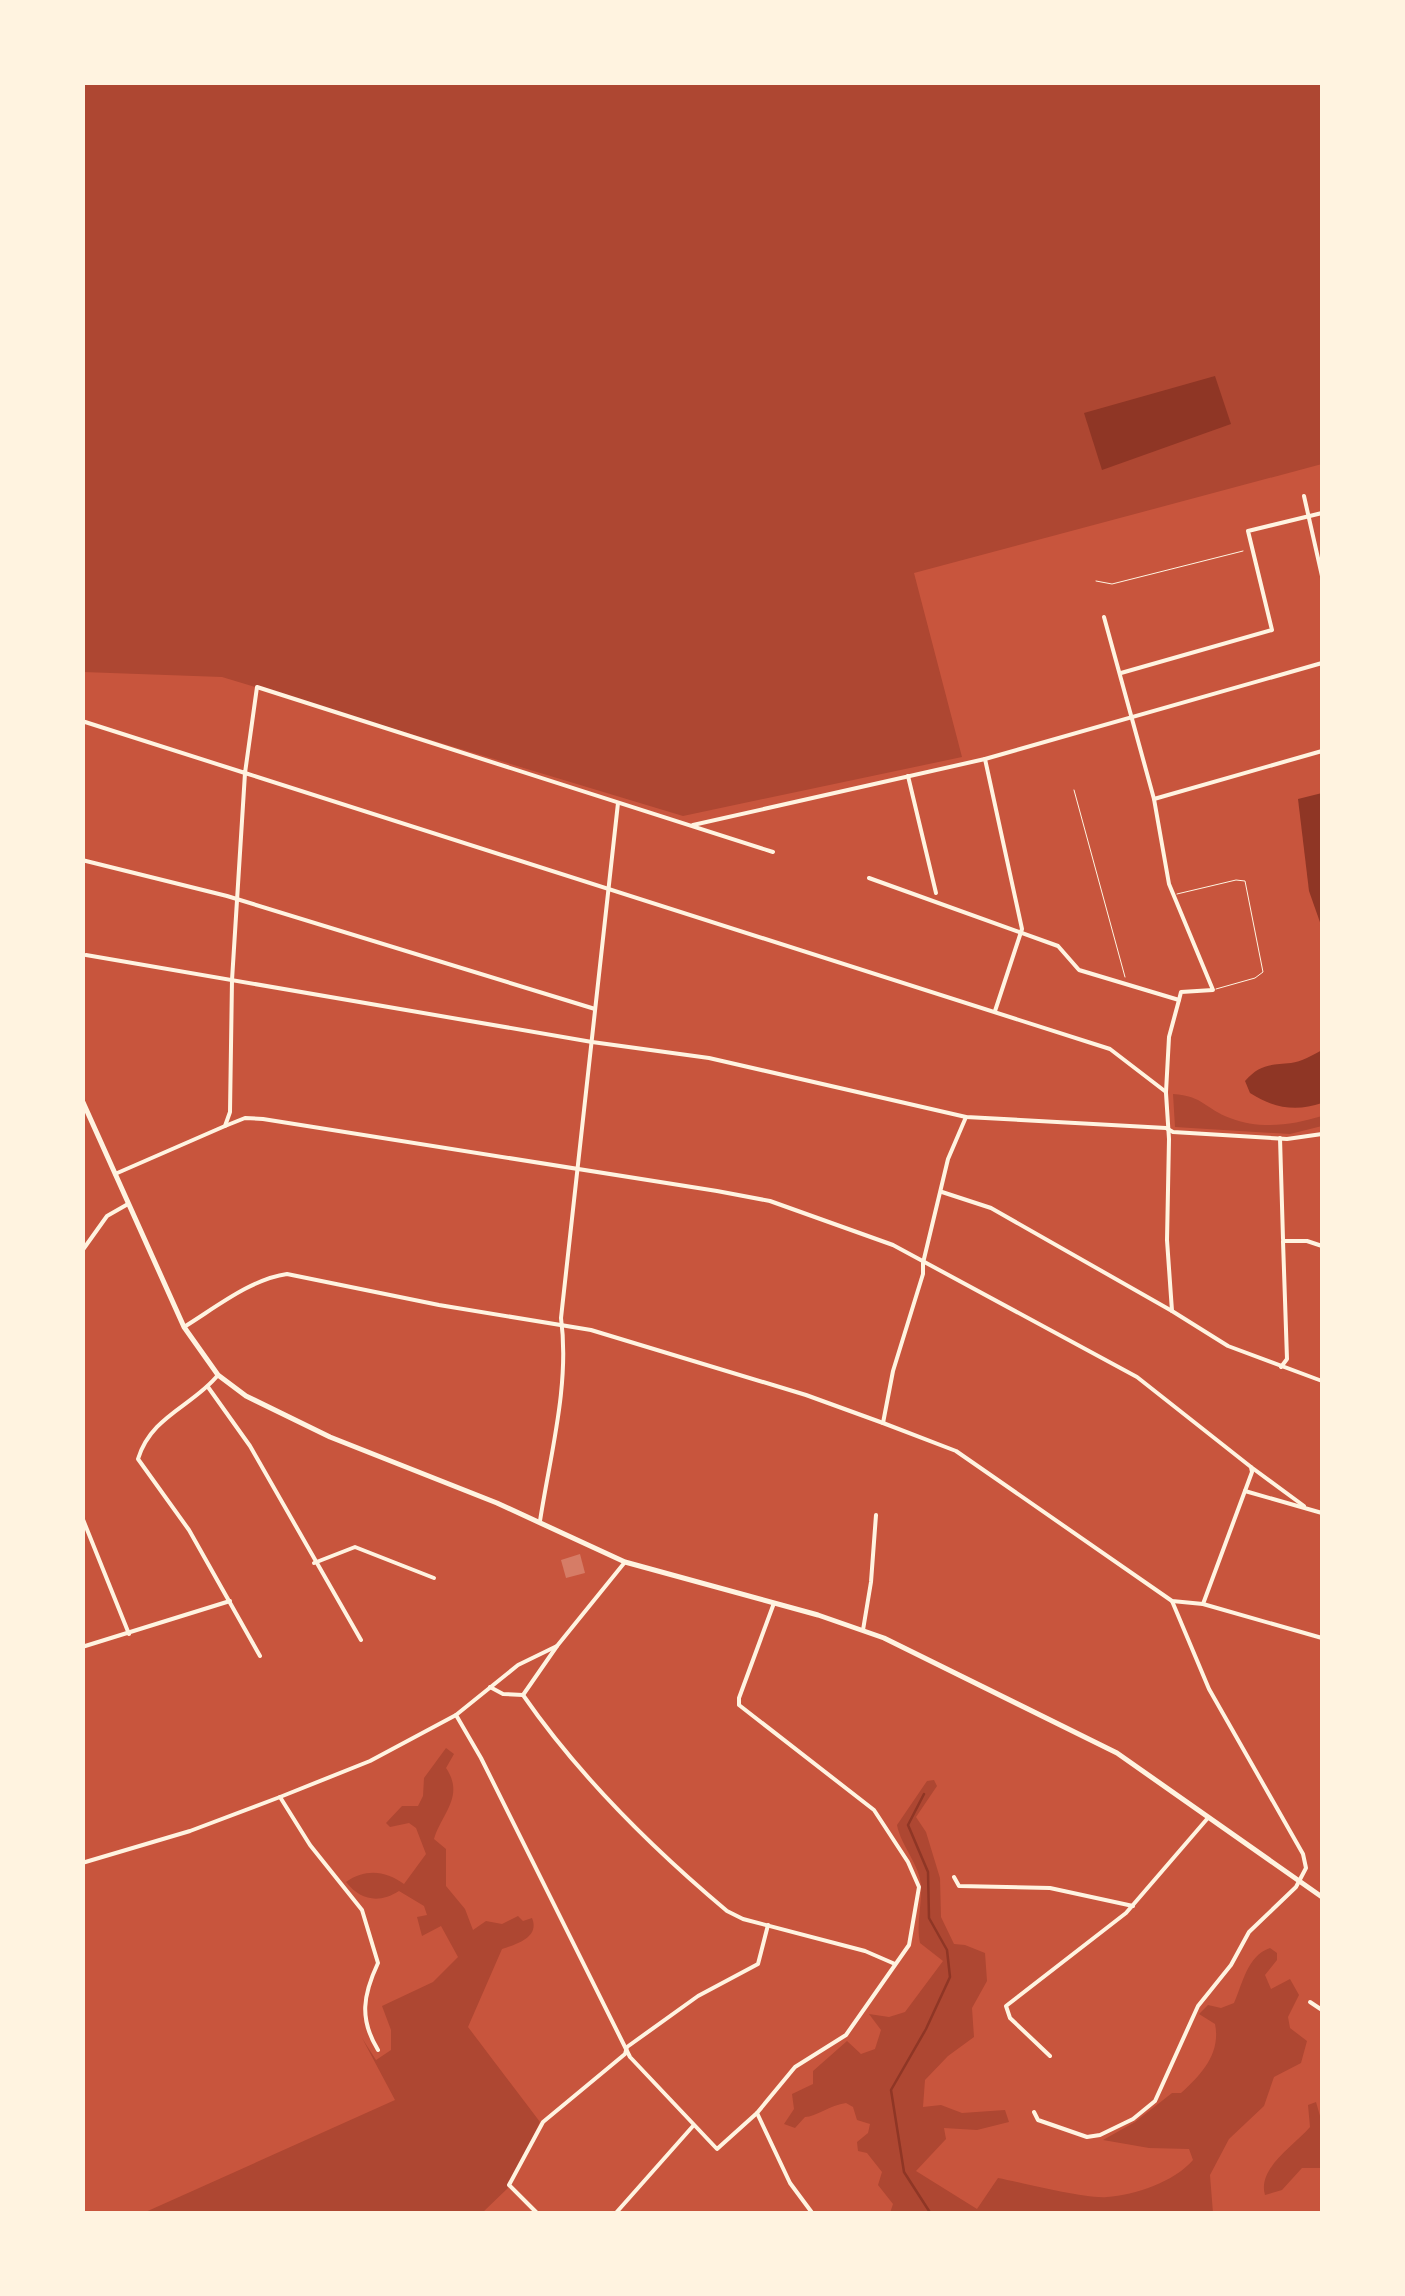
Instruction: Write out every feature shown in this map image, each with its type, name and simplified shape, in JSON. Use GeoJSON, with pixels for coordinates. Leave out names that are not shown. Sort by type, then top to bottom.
{"type":"FeatureCollection","features":[{"type":"Feature","properties":{"kind":"main road"},"geometry":{"type":"LineString","coordinates":[[82,1100],[184,1327],[218,1375],[246,1396],[330,1437],[540,1521],[625,1562],[863,1630],[1117,1753],[1322,1897]]}},
{"type":"Feature","properties":{"kind":"street"},"geometry":{"type":"LineString","coordinates":[[1304,496],[1322,576]]}},
{"type":"Feature","properties":{"kind":"street"},"geometry":{"type":"LineString","coordinates":[[1120,673],[1272,630],[1248,531],[1322,513]]}},
{"type":"Feature","properties":{"kind":"street"},"geometry":{"type":"LineString","coordinates":[[1104,617],[1154,799],[1174,895],[1213,990],[1181,992],[1169,1037],[1167,1240],[1172,1311]]}},
{"type":"Feature","properties":{"kind":"street"},"geometry":{"type":"LineString","coordinates":[[692,825],[984,759],[1322,664]]}},
{"type":"Feature","properties":{"kind":"street"},"geometry":{"type":"LineString","coordinates":[[225,1126],[230,1112],[232,980],[245,773],[257,687],[773,852]]}},
{"type":"Feature","properties":{"kind":"street"},"geometry":{"type":"LineString","coordinates":[[82,721],[1110,1049],[1166,1092]]}},
{"type":"Feature","properties":{"kind":"street"},"geometry":{"type":"LineString","coordinates":[[1154,799],[1322,751]]}},
{"type":"Feature","properties":{"kind":"street"},"geometry":{"type":"LineString","coordinates":[[984,759],[1021,933],[994,1014]]}},
{"type":"Feature","properties":{"kind":"street"},"geometry":{"type":"LineString","coordinates":[[908,776],[936,893]]}},
{"type":"Feature","properties":{"kind":"street"},"geometry":{"type":"LineString","coordinates":[[540,1521],[560,1390],[562,1324],[618,803]]}},
{"type":"Feature","properties":{"kind":"street"},"geometry":{"type":"LineString","coordinates":[[82,860],[239,901],[595,1009]]}},
{"type":"Feature","properties":{"kind":"street"},"geometry":{"type":"LineString","coordinates":[[868,878],[1058,946],[1079,970],[1178,1000]]}},
{"type":"Feature","properties":{"kind":"street"},"geometry":{"type":"LineString","coordinates":[[86,955],[592,1042],[709,1058],[966,1117],[1280,1138],[1322,1134]]}},
{"type":"Feature","properties":{"kind":"street"},"geometry":{"type":"LineString","coordinates":[[883,1423],[893,1371],[924,1274],[923,1262],[948,1159],[966,1117]]}},
{"type":"Feature","properties":{"kind":"street"},"geometry":{"type":"LineString","coordinates":[[115,1174],[245,1118],[770,1201],[893,1245],[1137,1377],[1307,1509]]}},
{"type":"Feature","properties":{"kind":"street"},"geometry":{"type":"LineString","coordinates":[[1280,1138],[1287,1359],[1281,1367]]}},
{"type":"Feature","properties":{"kind":"street"},"geometry":{"type":"LineString","coordinates":[[941,1191],[991,1208],[1228,1346],[1322,1381]]}},
{"type":"Feature","properties":{"kind":"street"},"geometry":{"type":"LineString","coordinates":[[82,1251],[107,1216],[128,1204]]}},
{"type":"Feature","properties":{"kind":"street"},"geometry":{"type":"LineString","coordinates":[[1283,1241],[1307,1241],[1322,1246]]}},
{"type":"Feature","properties":{"kind":"street"},"geometry":{"type":"LineString","coordinates":[[184,1327],[272,1276],[287,1274],[439,1305],[562,1324],[806,1396],[956,1451],[1172,1600],[1203,1604],[1322,1638]]}},
{"type":"Feature","properties":{"kind":"street"},"geometry":{"type":"LineString","coordinates":[[218,1375],[162,1421],[142,1447],[138,1459],[189,1530],[260,1656]]}},
{"type":"Feature","properties":{"kind":"street"},"geometry":{"type":"LineString","coordinates":[[207,1386],[250,1446],[361,1640]]}},
{"type":"Feature","properties":{"kind":"street"},"geometry":{"type":"LineString","coordinates":[[1203,1604],[1251,1467]]}},
{"type":"Feature","properties":{"kind":"street"},"geometry":{"type":"LineString","coordinates":[[1245,1492],[1322,1513]]}},
{"type":"Feature","properties":{"kind":"street"},"geometry":{"type":"LineString","coordinates":[[863,1630],[876,1515]]}},
{"type":"Feature","properties":{"kind":"street"},"geometry":{"type":"LineString","coordinates":[[82,1517],[129,1634]]}},
{"type":"Feature","properties":{"kind":"street"},"geometry":{"type":"LineString","coordinates":[[82,1540],[91,1537]]}},
{"type":"Feature","properties":{"kind":"street"},"geometry":{"type":"LineString","coordinates":[[314,1563],[355,1547],[434,1578]]}},
{"type":"Feature","properties":{"kind":"street"},"geometry":{"type":"LineString","coordinates":[[1212,1552],[1220,1556]]}},
{"type":"Feature","properties":{"kind":"street"},"geometry":{"type":"LineString","coordinates":[[523,1695],[625,1562]]}},
{"type":"Feature","properties":{"kind":"street"},"geometry":{"type":"LineString","coordinates":[[1034,2112],[1038,2120],[1086,2137],[1116,2129],[1156,2100],[1198,2006],[1231,1965],[1248,1932],[1301,1879],[1306,1868],[1303,1854],[1209,1689],[1184,1637],[1172,1600]]}},
{"type":"Feature","properties":{"kind":"street"},"geometry":{"type":"LineString","coordinates":[[82,1647],[230,1601]]}},
{"type":"Feature","properties":{"kind":"street"},"geometry":{"type":"LineString","coordinates":[[456,1715],[630,2057],[708,2142],[722,2148],[795,2067],[846,2035],[909,1944],[919,1887],[908,1862],[874,1810],[739,1705],[774,1603]]}},
{"type":"Feature","properties":{"kind":"street"},"geometry":{"type":"LineString","coordinates":[[82,1862],[190,1831],[370,1761],[456,1715],[518,1665],[557,1646]]}},
{"type":"Feature","properties":{"kind":"street"},"geometry":{"type":"LineString","coordinates":[[490,1687],[503,1694],[523,1695]]}},
{"type":"Feature","properties":{"kind":"street"},"geometry":{"type":"LineString","coordinates":[[523,1695],[565,1753],[727,1911],[896,1964]]}},
{"type":"Feature","properties":{"kind":"street"},"geometry":{"type":"LineString","coordinates":[[280,1798],[310,1845],[362,1910],[378,1963],[368,1984],[363,2010],[368,2032],[378,2050]]}},
{"type":"Feature","properties":{"kind":"street"},"geometry":{"type":"LineString","coordinates":[[1050,2056],[1010,2018],[1006,2006],[1133,1906],[1210,1816]]}},
{"type":"Feature","properties":{"kind":"street"},"geometry":{"type":"LineString","coordinates":[[954,1877],[960,1886],[1050,1888],[1133,1906]]}},
{"type":"Feature","properties":{"kind":"street"},"geometry":{"type":"LineString","coordinates":[[538,2214],[509,2185],[543,2122],[626,2054],[627,2047],[698,1996],[758,1964],[768,1925]]}},
{"type":"Feature","properties":{"kind":"street"},"geometry":{"type":"LineString","coordinates":[[1310,2002],[1322,2010]]}},
{"type":"Feature","properties":{"kind":"street"},"geometry":{"type":"LineString","coordinates":[[757,2112],[790,2183],[812,2214]]}},
{"type":"Feature","properties":{"kind":"street"},"geometry":{"type":"LineString","coordinates":[[615,2214],[693,2126]]}},
{"type":"Feature","properties":{"kind":"lane"},"geometry":{"type":"LineString","coordinates":[[1174,895],[1245,881],[1263,972],[1213,990]]}},
{"type":"Feature","properties":{"kind":"path"},"geometry":{"type":"LineString","coordinates":[[1096,581],[1112,584],[1252,549]]}},
{"type":"Feature","properties":{"kind":"path"},"geometry":{"type":"LineString","coordinates":[[1074,790],[1127,984]]}},
{"type":"Feature","properties":{"kind":"shaded area"},"geometry":{"type":"Polygon","coordinates":[[[83,83],[1322,83],[1322,464],[914,573],[962,757],[683,816],[222,677],[83,672],[83,83]]]}},
{"type":"Feature","properties":{"kind":"shaded area"},"geometry":{"type":"Polygon","coordinates":[[[1215,376],[1231,424],[1102,470],[1084,413],[1215,376]]]}},
{"type":"Feature","properties":{"kind":"shaded area"},"geometry":{"type":"Polygon","coordinates":[[[1322,793],[1322,928],[1309,891],[1298,799],[1322,793]]]}},
{"type":"Feature","properties":{"kind":"shaded area"},"geometry":{"type":"Polygon","coordinates":[[[1322,1050],[1322,1103],[1285,1107],[1250,1093],[1245,1081],[1261,1068],[1299,1061],[1322,1050]]]}},
{"type":"Feature","properties":{"kind":"shaded area"},"geometry":{"type":"Polygon","coordinates":[[[1173,1094],[1191,1097],[1242,1122],[1276,1125],[1322,1116],[1322,1126],[1290,1134],[1175,1127],[1173,1094]]]}},
{"type":"Feature","properties":{"kind":"shaded area"},"geometry":{"type":"Polygon","coordinates":[[[446,1748],[454,1754],[446,1768],[453,1796],[434,1839],[446,1849],[446,1886],[465,1909],[473,1930],[486,1921],[502,1924],[518,1916],[523,1921],[532,1918],[534,1925],[526,1939],[502,1949],[468,2027],[540,2122],[509,2187],[482,2213],[141,2214],[395,2100],[362,2038],[376,2060],[391,2050],[391,2030],[382,2006],[433,1982],[458,1957],[441,1926],[422,1936],[417,1917],[427,1915],[424,1906],[399,1891],[377,1899],[364,1896],[346,1882],[376,1873],[404,1884],[426,1854],[416,1828],[409,1823],[390,1827],[386,1823],[402,1806],[418,1806],[424,1778],[446,1748]]]}},
{"type":"Feature","properties":{"kind":"shaded area"},"geometry":{"type":"Polygon","coordinates":[[[934,1780],[937,1786],[916,1817],[926,1832],[940,1878],[941,1917],[954,1944],[985,1953],[987,1981],[972,2008],[974,2037],[925,2080],[923,2107],[941,2105],[962,2113],[1005,2110],[1009,2122],[977,2130],[944,2128],[946,2139],[916,2171],[977,2209],[998,2178],[1107,2197],[1142,2190],[1175,2175],[1193,2160],[1189,2149],[1149,2148],[1103,2140],[1135,2122],[1172,2093],[1181,2093],[1196,2078],[1212,2054],[1216,2035],[1215,2024],[1199,2014],[1208,2005],[1221,2008],[1234,2003],[1251,1964],[1270,1948],[1277,1953],[1277,1960],[1265,1975],[1271,1989],[1290,1979],[1299,1995],[1288,2017],[1290,2028],[1307,2041],[1301,2063],[1274,2077],[1264,2106],[1229,2139],[1210,2175],[1213,2213],[890,2213],[893,2204],[878,2185],[882,2172],[867,2153],[858,2151],[857,2142],[868,2133],[870,2124],[857,2120],[853,2107],[846,2103],[834,2106],[805,2117],[795,2128],[784,2124],[794,2109],[792,2094],[813,2084],[813,2071],[847,2041],[861,2054],[875,2049],[881,2030],[869,2014],[889,2017],[905,2012],[943,1961],[920,1943],[920,1878],[897,1825],[927,1781],[934,1780]]]}},
{"type":"Feature","properties":{"kind":"shaded area"},"geometry":{"type":"Polygon","coordinates":[[[1316,2102],[1322,2123],[1322,2168],[1302,2168],[1282,2190],[1265,2195],[1266,2176],[1278,2158],[1310,2127],[1308,2105],[1316,2102]]]}},
{"type":"Feature","properties":{"kind":"building"},"geometry":{"type":"Polygon","coordinates":[[[580,1554],[585,1573],[566,1578],[561,1560],[580,1554]]]}},
{"type":"Feature","properties":{"kind":"waterway"},"geometry":{"type":"LineString","coordinates":[[924,1794],[908,1825],[928,1872],[929,1918],[947,1950],[950,1977],[891,2090],[904,2172],[931,2214]]}}]}
